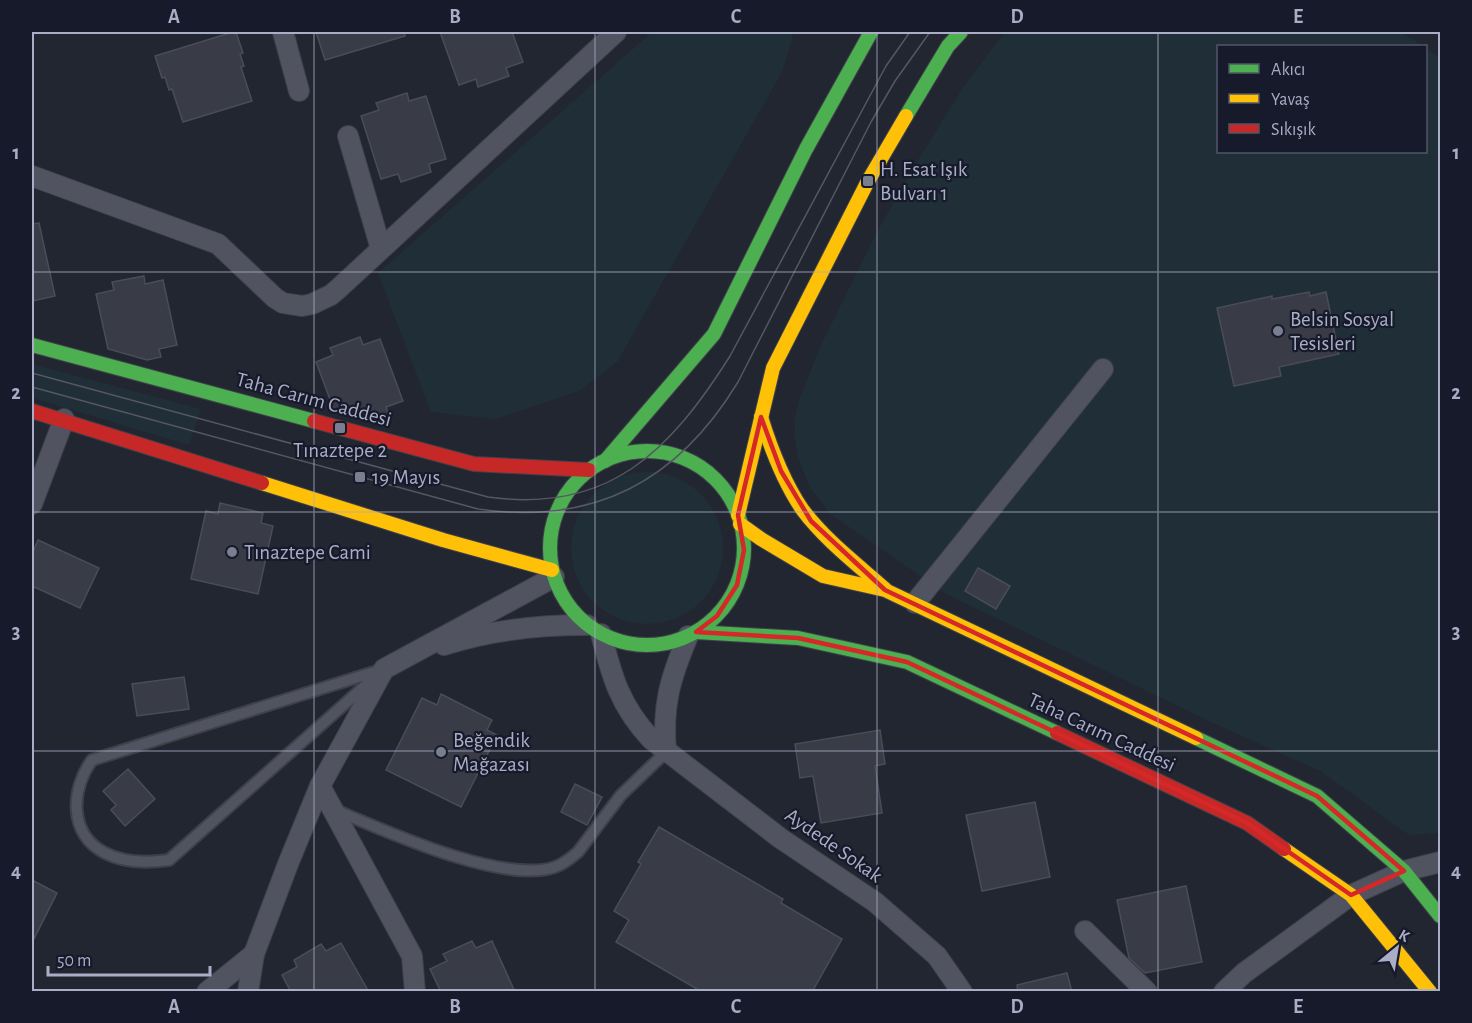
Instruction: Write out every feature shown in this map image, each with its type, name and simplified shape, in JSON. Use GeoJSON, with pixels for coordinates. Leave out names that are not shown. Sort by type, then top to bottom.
{"type":"FeatureCollection","features":[{"type":"Feature","properties":{"kind":"main road"},"geometry":{"type":"LineString","coordinates":[[605,460],[666,393],[714,334],[806,149],[869,32]]}},
{"type":"Feature","properties":{"kind":"main road"},"geometry":{"type":"LineString","coordinates":[[739,520],[773,368],[868,181],[948,45],[962,32]]}},
{"type":"Feature","properties":{"kind":"main road","name":"Taha Carım Caddesi"},"geometry":{"type":"LineString","coordinates":[[32,345],[474,464],[589,470]]}},
{"type":"Feature","properties":{"kind":"main road"},"geometry":{"type":"LineString","coordinates":[[32,411],[64,419],[553,573]]}},
{"type":"Feature","properties":{"kind":"main road"},"geometry":{"type":"LineString","coordinates":[[762,417],[781,471],[795,497],[812,521],[885,590]]}},
{"type":"Feature","properties":{"kind":"main road"},"geometry":{"type":"LineString","coordinates":[[639,451],[657,452],[688,461],[720,484],[730,499],[739,520],[744,550],[742,568],[737,585],[728,602],[717,616],[692,634],[672,642],[645,645],[618,641],[594,629],[573,612],[563,598],[553,573],[549,546],[556,511],[570,488],[589,470],[605,460],[639,451]]}},
{"type":"Feature","properties":{"kind":"main road","name":"Taha Carım Caddesi"},"geometry":{"type":"LineString","coordinates":[[739,520],[761,539],[823,576],[885,590],[915,603],[1317,796],[1404,871],[1440,916]]}},
{"type":"Feature","properties":{"kind":"main road","name":"Taha Carım Caddesi"},"geometry":{"type":"LineString","coordinates":[[692,634],[798,638],[907,662],[1247,824],[1351,895],[1430,992]]}},
{"type":"Feature","properties":{"kind":"street"},"geometry":{"type":"LineString","coordinates":[[283,32],[299,92]]}},
{"type":"Feature","properties":{"kind":"street"},"geometry":{"type":"LineString","coordinates":[[32,176],[218,244],[275,298],[292,306],[312,304],[330,295],[616,32]]}},
{"type":"Feature","properties":{"kind":"street"},"geometry":{"type":"LineString","coordinates":[[348,136],[381,249]]}},
{"type":"Feature","properties":{"kind":"street"},"geometry":{"type":"LineString","coordinates":[[915,603],[1103,369]]}},
{"type":"Feature","properties":{"kind":"street"},"geometry":{"type":"LineString","coordinates":[[32,504],[64,419]]}},
{"type":"Feature","properties":{"kind":"street"},"geometry":{"type":"LineString","coordinates":[[248,992],[254,954],[320,786],[384,669],[553,573]]}},
{"type":"Feature","properties":{"kind":"street"},"geometry":{"type":"LineString","coordinates":[[384,669],[457,641],[495,632],[556,625],[594,629]]}},
{"type":"Feature","properties":{"kind":"street","name":"Aydede Sokak"},"geometry":{"type":"LineString","coordinates":[[594,629],[611,674],[638,725],[666,752],[780,838],[875,902],[937,956],[962,992]]}},
{"type":"Feature","properties":{"kind":"street"},"geometry":{"type":"LineString","coordinates":[[666,752],[664,730],[669,687],[692,634]]}},
{"type":"Feature","properties":{"kind":"street"},"geometry":{"type":"LineString","coordinates":[[320,786],[412,956],[415,992]]}},
{"type":"Feature","properties":{"kind":"street"},"geometry":{"type":"LineString","coordinates":[[1224,992],[1244,973],[1351,895],[1404,871],[1440,862]]}},
{"type":"Feature","properties":{"kind":"street"},"geometry":{"type":"LineString","coordinates":[[1085,931],[1147,992]]}},
{"type":"Feature","properties":{"kind":"street"},"geometry":{"type":"LineString","coordinates":[[207,992],[254,954]]}},
{"type":"Feature","properties":{"kind":"lane"},"geometry":{"type":"LineString","coordinates":[[384,669],[169,860],[151,862],[116,858],[96,848],[81,828],[76,805],[77,792],[85,770],[92,760],[384,669]]}},
{"type":"Feature","properties":{"kind":"lane"},"geometry":{"type":"LineString","coordinates":[[333,809],[404,839],[477,863],[528,871],[548,868],[569,860],[578,852],[621,795],[666,752]]}},
{"type":"Feature","properties":{"kind":"highlighted area"},"geometry":{"type":"Polygon","coordinates":[[[761,417],[781,471],[811,521],[885,590],[1317,796],[1404,871],[1351,895],[1247,823],[907,662],[798,638],[696,632],[717,616],[737,585],[744,550],[738,515],[761,417]]]}},
{"type":"Feature","properties":{"kind":"shaded area"},"geometry":{"type":"Polygon","coordinates":[[[652,32],[794,32],[782,72],[618,361],[579,391],[496,419],[431,412],[378,273],[652,32]]]}},
{"type":"Feature","properties":{"kind":"shaded area"},"geometry":{"type":"Polygon","coordinates":[[[1005,32],[1401,32],[1422,45],[1217,45],[1217,153],[1427,153],[1427,49],[1440,58],[1440,833],[1409,835],[1320,771],[1211,722],[948,595],[830,514],[810,488],[798,458],[795,439],[795,419],[799,400],[822,343],[877,232],[910,173],[964,86],[1005,32]]]}},
{"type":"Feature","properties":{"kind":"shaded area"},"geometry":{"type":"Polygon","coordinates":[[[32,364],[201,409],[189,445],[32,398],[32,364]]]}},
{"type":"Feature","properties":{"kind":"shaded area"},"geometry":{"type":"Polygon","coordinates":[[[647,472],[676,477],[701,494],[718,519],[723,548],[718,577],[701,602],[676,619],[647,624],[618,619],[593,602],[576,577],[571,548],[576,519],[593,494],[618,477],[647,472]]]}},
{"type":"Feature","properties":{"kind":"building"},"geometry":{"type":"Polygon","coordinates":[[[236,32],[243,53],[240,54],[244,66],[241,67],[252,101],[183,122],[172,89],[169,90],[165,77],[162,78],[155,56],[236,32]]]}},
{"type":"Feature","properties":{"kind":"building"},"geometry":{"type":"Polygon","coordinates":[[[316,32],[404,32],[405,36],[325,60],[316,32]]]}},
{"type":"Feature","properties":{"kind":"building"},"geometry":{"type":"Polygon","coordinates":[[[440,32],[512,32],[523,62],[506,68],[509,76],[478,87],[476,79],[459,85],[440,32]]]}},
{"type":"Feature","properties":{"kind":"building"},"geometry":{"type":"Polygon","coordinates":[[[407,93],[409,101],[426,96],[446,159],[429,164],[431,172],[401,182],[398,174],[381,179],[361,116],[379,110],[376,103],[407,93]]]}},
{"type":"Feature","properties":{"kind":"building"},"geometry":{"type":"Polygon","coordinates":[[[39,223],[55,296],[32,301],[32,224],[39,223]]]}},
{"type":"Feature","properties":{"kind":"building"},"geometry":{"type":"Polygon","coordinates":[[[144,276],[145,284],[163,280],[177,345],[159,349],[161,357],[147,360],[108,349],[96,294],[114,290],[112,282],[144,276]]]}},
{"type":"Feature","properties":{"kind":"building","name":"Belsin Sosyal Tesisleri"},"geometry":{"type":"Polygon","coordinates":[[[1309,292],[1310,296],[1326,292],[1339,354],[1279,367],[1281,376],[1234,386],[1217,308],[1272,296],[1272,299],[1309,292]]]}},
{"type":"Feature","properties":{"kind":"building"},"geometry":{"type":"Polygon","coordinates":[[[360,337],[363,345],[380,339],[403,401],[386,407],[389,415],[373,420],[334,410],[316,362],[333,355],[330,348],[360,337]]]}},
{"type":"Feature","properties":{"kind":"building","name":"Tınaztepe Cami"},"geometry":{"type":"Polygon","coordinates":[[[220,503],[263,513],[261,523],[273,526],[258,594],[191,579],[206,511],[218,514],[220,503]]]}},
{"type":"Feature","properties":{"kind":"building"},"geometry":{"type":"Polygon","coordinates":[[[38,540],[99,568],[80,608],[32,586],[32,554],[38,540]]]}},
{"type":"Feature","properties":{"kind":"building"},"geometry":{"type":"Polygon","coordinates":[[[978,568],[1010,586],[996,609],[965,591],[978,568]]]}},
{"type":"Feature","properties":{"kind":"building"},"geometry":{"type":"Polygon","coordinates":[[[184,677],[189,709],[137,716],[132,684],[184,677]]]}},
{"type":"Feature","properties":{"kind":"building","name":"Beğendik Mağazası"},"geometry":{"type":"Polygon","coordinates":[[[441,694],[492,720],[487,730],[497,735],[461,807],[386,770],[422,698],[437,705],[441,694]]]}},
{"type":"Feature","properties":{"kind":"building"},"geometry":{"type":"Polygon","coordinates":[[[880,730],[885,764],[875,766],[882,813],[821,823],[813,776],[800,778],[795,744],[880,730]]]}},
{"type":"Feature","properties":{"kind":"building"},"geometry":{"type":"Polygon","coordinates":[[[128,769],[155,799],[125,826],[111,810],[116,805],[103,791],[128,769]]]}},
{"type":"Feature","properties":{"kind":"building"},"geometry":{"type":"Polygon","coordinates":[[[575,784],[602,797],[587,825],[561,812],[575,784]]]}},
{"type":"Feature","properties":{"kind":"building"},"geometry":{"type":"Polygon","coordinates":[[[1035,802],[1050,877],[982,891],[966,815],[1035,802]]]}},
{"type":"Feature","properties":{"kind":"building"},"geometry":{"type":"Polygon","coordinates":[[[659,827],[783,899],[781,903],[842,939],[812,992],[702,992],[616,942],[629,920],[614,911],[641,864],[638,862],[659,827]]]}},
{"type":"Feature","properties":{"kind":"building"},"geometry":{"type":"Polygon","coordinates":[[[32,880],[57,893],[32,943],[32,880]]]}},
{"type":"Feature","properties":{"kind":"building"},"geometry":{"type":"Polygon","coordinates":[[[1186,886],[1202,962],[1145,973],[1129,958],[1117,900],[1186,886]]]}},
{"type":"Feature","properties":{"kind":"building"},"geometry":{"type":"Polygon","coordinates":[[[472,941],[476,948],[492,941],[515,992],[441,992],[430,969],[447,961],[443,954],[472,941]]]}},
{"type":"Feature","properties":{"kind":"building"},"geometry":{"type":"Polygon","coordinates":[[[341,943],[369,992],[291,992],[282,975],[297,967],[294,960],[321,944],[326,951],[341,943]]]}},
{"type":"Feature","properties":{"kind":"building"},"geometry":{"type":"Polygon","coordinates":[[[1067,973],[1072,992],[1018,992],[1017,985],[1067,973]]]}},
{"type":"Feature","properties":{"kind":"tram line"},"geometry":{"type":"LineString","coordinates":[[32,373],[488,497],[531,500],[568,496],[602,485],[632,468],[659,447],[684,421],[707,390],[730,356],[886,66],[910,32]]}},
{"type":"Feature","properties":{"kind":"tram line"},"geometry":{"type":"LineString","coordinates":[[32,387],[478,509],[520,512],[559,510],[595,502],[629,489],[660,470],[688,446],[714,417],[738,382],[871,122],[895,81],[930,32]]}},
{"type":"Feature","properties":{"kind":"traffic: fast"},"geometry":{"type":"LineString","coordinates":[[605,461],[714,334],[806,149],[871,32]]}},
{"type":"Feature","properties":{"kind":"traffic: fast"},"geometry":{"type":"LineString","coordinates":[[906,116],[948,46],[961,32]]}},
{"type":"Feature","properties":{"kind":"traffic: fast"},"geometry":{"type":"LineString","coordinates":[[32,345],[314,421]]}},
{"type":"Feature","properties":{"kind":"traffic: fast"},"geometry":{"type":"LineString","coordinates":[[637,451],[657,451],[693,462],[716,479],[728,494],[737,511],[744,538],[744,548],[744,558],[737,585],[728,602],[716,617],[701,629],[684,638],[657,645],[637,645],[601,634],[572,610],[561,594],[554,576],[550,558],[550,538],[561,502],[585,473],[601,462],[619,455],[637,451]]}},
{"type":"Feature","properties":{"kind":"traffic: fast"},"geometry":{"type":"LineString","coordinates":[[696,632],[798,638],[907,662],[1057,733]]}},
{"type":"Feature","properties":{"kind":"traffic: fast"},"geometry":{"type":"LineString","coordinates":[[1196,738],[1317,796],[1404,871],[1440,916]]}},
{"type":"Feature","properties":{"kind":"traffic: slow"},"geometry":{"type":"LineString","coordinates":[[738,515],[773,368],[868,181],[906,116]]}},
{"type":"Feature","properties":{"kind":"traffic: slow"},"geometry":{"type":"LineString","coordinates":[[761,417],[778,464],[802,509],[831,541],[885,589]]}},
{"type":"Feature","properties":{"kind":"traffic: slow"},"geometry":{"type":"LineString","coordinates":[[262,483],[443,540],[552,570]]}},
{"type":"Feature","properties":{"kind":"traffic: slow"},"geometry":{"type":"LineString","coordinates":[[740,524],[823,576],[885,590],[1196,738]]}},
{"type":"Feature","properties":{"kind":"traffic: slow"},"geometry":{"type":"LineString","coordinates":[[1284,849],[1351,895],[1430,992]]}},
{"type":"Feature","properties":{"kind":"traffic: jam"},"geometry":{"type":"LineString","coordinates":[[32,411],[262,483]]}},
{"type":"Feature","properties":{"kind":"traffic: jam"},"geometry":{"type":"LineString","coordinates":[[314,421],[474,464],[589,470]]}},
{"type":"Feature","properties":{"kind":"traffic: jam"},"geometry":{"type":"LineString","coordinates":[[1057,733],[1247,823],[1284,849]]}},
{"type":"Feature","properties":{"kind":"place","name":"H. Esat Işık Bulvarı 1"},"geometry":{"type":"Point","coordinates":[868,181]}},
{"type":"Feature","properties":{"kind":"place","name":"Belsin Sosyal Tesisleri"},"geometry":{"type":"Point","coordinates":[1278,331]}},
{"type":"Feature","properties":{"kind":"place","name":"Tınaztepe 2"},"geometry":{"type":"Point","coordinates":[340,428]}},
{"type":"Feature","properties":{"kind":"place","name":"19 Mayıs"},"geometry":{"type":"Point","coordinates":[360,477]}},
{"type":"Feature","properties":{"kind":"place","name":"Tınaztepe Cami"},"geometry":{"type":"Point","coordinates":[232,552]}},
{"type":"Feature","properties":{"kind":"place","name":"Beğendik Mağazası"},"geometry":{"type":"Point","coordinates":[441,752]}}]}
